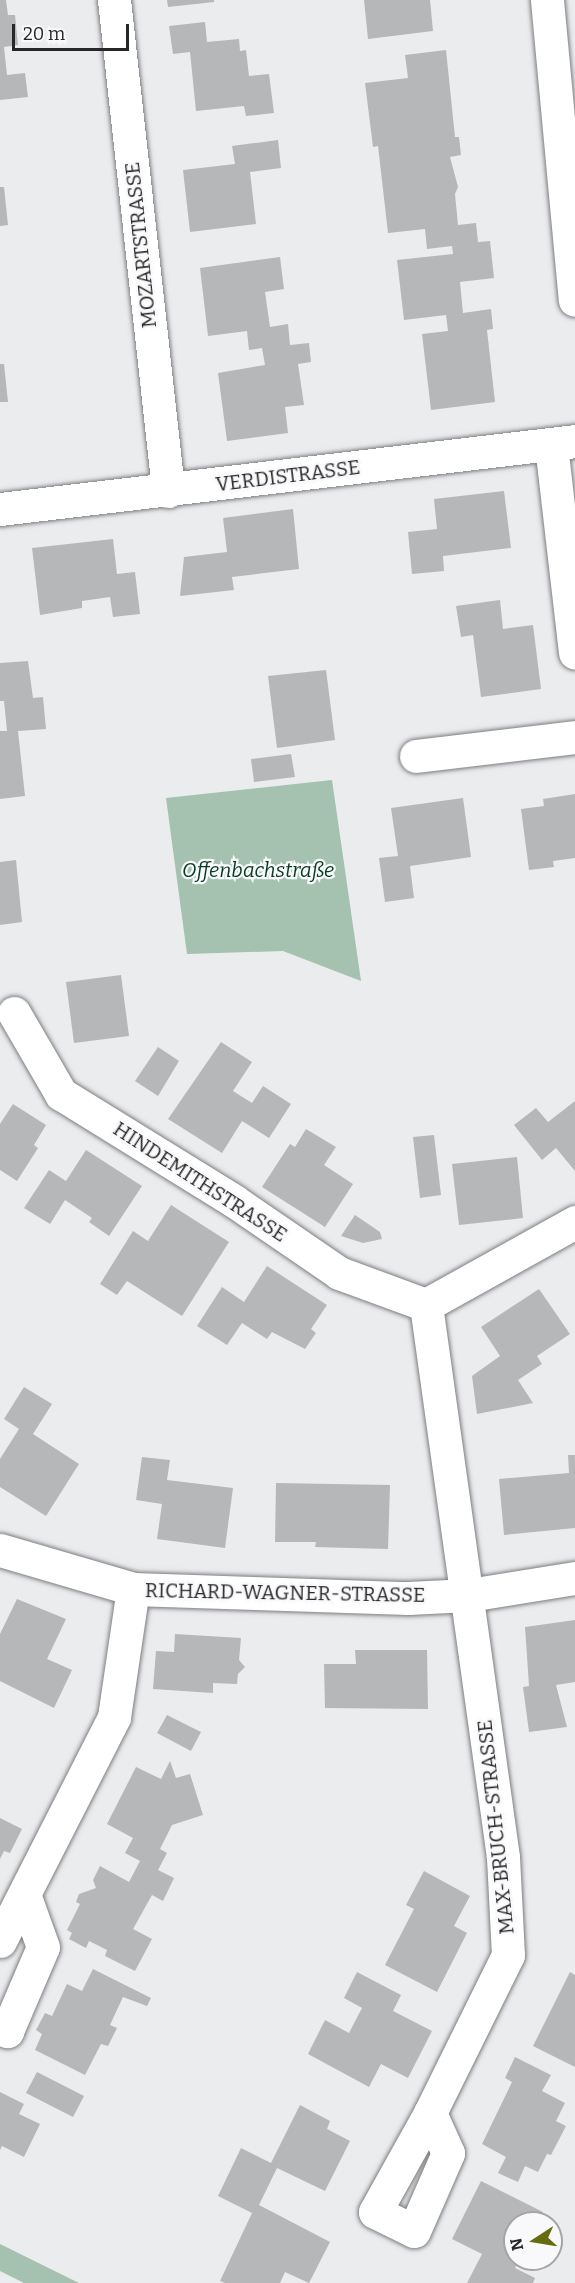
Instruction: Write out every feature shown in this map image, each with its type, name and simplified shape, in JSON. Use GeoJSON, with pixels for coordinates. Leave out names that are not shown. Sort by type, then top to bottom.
{"type":"FeatureCollection","features":[{"type":"Feature","properties":{"kind":"street","name":"MOZARTSTRASSE"},"geometry":{"type":"LineString","coordinates":[[114,0],[168,491]]}},
{"type":"Feature","properties":{"kind":"street"},"geometry":{"type":"LineString","coordinates":[[547,0],[575,300]]}},
{"type":"Feature","properties":{"kind":"street","name":"VERDISTRASSE"},"geometry":{"type":"LineString","coordinates":[[0,509],[563,443]]}},
{"type":"Feature","properties":{"kind":"street"},"geometry":{"type":"LineString","coordinates":[[563,443],[575,653]]}},
{"type":"Feature","properties":{"kind":"street"},"geometry":{"type":"LineString","coordinates":[[416,756],[575,737]]}},
{"type":"Feature","properties":{"kind":"street","name":"HINDEMITHSTRASSE"},"geometry":{"type":"LineString","coordinates":[[14,1013],[60,1094],[234,1201],[339,1273],[426,1305]]}},
{"type":"Feature","properties":{"kind":"street"},"geometry":{"type":"LineString","coordinates":[[470,1595],[426,1305],[575,1222]]}},
{"type":"Feature","properties":{"kind":"street","name":"RICHARD-WAGNER-STRASSE"},"geometry":{"type":"LineString","coordinates":[[0,1550],[133,1589],[408,1598],[470,1595],[575,1578]]}},
{"type":"Feature","properties":{"kind":"street"},"geometry":{"type":"LineString","coordinates":[[0,1941],[25,1897],[114,1717],[133,1589]]}},
{"type":"Feature","properties":{"kind":"street","name":"MAX-BRUCH-STRASSE"},"geometry":{"type":"LineString","coordinates":[[430,2113],[508,1955],[503,1857],[470,1595]]}},
{"type":"Feature","properties":{"kind":"street"},"geometry":{"type":"LineString","coordinates":[[0,2028],[7,2031],[44,1947],[25,1897]]}},
{"type":"Feature","properties":{"kind":"green space","name":"Offenbachstraße"},"geometry":{"type":"Polygon","coordinates":[[[332,780],[361,981],[283,951],[187,954],[166,798],[332,780]]]}},
{"type":"Feature","properties":{"kind":"green space"},"geometry":{"type":"Polygon","coordinates":[[[0,2244],[79,2283],[24,2283],[0,2271],[0,2244]]]}},
{"type":"Feature","properties":{"kind":"building"},"geometry":{"type":"Polygon","coordinates":[[[0,0],[6,0],[8,15],[15,15],[18,45],[4,47],[7,75],[25,73],[28,97],[0,100],[0,0]]]}},
{"type":"Feature","properties":{"kind":"building"},"geometry":{"type":"Polygon","coordinates":[[[167,0],[214,0],[214,2],[168,7],[167,0]]]}},
{"type":"Feature","properties":{"kind":"building"},"geometry":{"type":"Polygon","coordinates":[[[364,0],[430,0],[433,31],[368,39],[364,0]]]}},
{"type":"Feature","properties":{"kind":"building"},"geometry":{"type":"Polygon","coordinates":[[[205,22],[207,42],[239,39],[240,51],[246,50],[249,76],[269,74],[274,113],[246,116],[244,106],[196,111],[190,52],[173,54],[169,26],[205,22]]]}},
{"type":"Feature","properties":{"kind":"building"},"geometry":{"type":"Polygon","coordinates":[[[446,50],[455,137],[459,137],[461,155],[450,157],[458,187],[455,194],[458,225],[476,223],[478,242],[490,241],[494,278],[460,282],[463,313],[491,309],[493,329],[487,330],[495,402],[431,410],[422,334],[448,331],[446,315],[404,320],[397,260],[453,254],[452,246],[427,249],[425,229],[388,233],[378,146],[373,147],[365,83],[408,78],[405,55],[446,50]]]}},
{"type":"Feature","properties":{"kind":"building"},"geometry":{"type":"Polygon","coordinates":[[[278,140],[281,168],[250,172],[256,224],[190,232],[183,170],[235,164],[232,146],[278,140]]]}},
{"type":"Feature","properties":{"kind":"building"},"geometry":{"type":"Polygon","coordinates":[[[0,187],[4,187],[8,225],[0,226],[0,187]]]}},
{"type":"Feature","properties":{"kind":"building"},"geometry":{"type":"Polygon","coordinates":[[[280,257],[284,289],[265,292],[270,327],[288,324],[290,345],[309,343],[311,362],[298,364],[304,405],[285,407],[288,433],[227,441],[218,373],[265,365],[262,348],[249,350],[247,331],[208,336],[200,268],[280,257]]]}},
{"type":"Feature","properties":{"kind":"building"},"geometry":{"type":"Polygon","coordinates":[[[0,364],[4,364],[8,402],[0,402],[0,364]]]}},
{"type":"Feature","properties":{"kind":"building"},"geometry":{"type":"Polygon","coordinates":[[[504,491],[511,548],[443,556],[444,571],[412,574],[408,532],[437,529],[434,499],[504,491]]]}},
{"type":"Feature","properties":{"kind":"building"},"geometry":{"type":"Polygon","coordinates":[[[293,509],[299,569],[232,577],[234,590],[180,596],[184,557],[227,552],[223,518],[293,509]]]}},
{"type":"Feature","properties":{"kind":"building"},"geometry":{"type":"Polygon","coordinates":[[[113,539],[117,574],[135,572],[140,614],[113,617],[110,597],[82,601],[82,608],[40,615],[32,548],[113,539]]]}},
{"type":"Feature","properties":{"kind":"building"},"geometry":{"type":"Polygon","coordinates":[[[500,600],[503,629],[533,625],[541,689],[481,697],[473,635],[461,637],[456,606],[500,600]]]}},
{"type":"Feature","properties":{"kind":"building"},"geometry":{"type":"Polygon","coordinates":[[[28,661],[33,698],[43,697],[46,729],[18,731],[25,796],[0,799],[0,731],[7,731],[4,701],[0,701],[0,663],[28,661]]]}},
{"type":"Feature","properties":{"kind":"building"},"geometry":{"type":"Polygon","coordinates":[[[326,670],[335,740],[277,748],[268,676],[326,670]]]}},
{"type":"Feature","properties":{"kind":"building"},"geometry":{"type":"Polygon","coordinates":[[[291,754],[295,777],[254,782],[251,759],[291,754]]]}},
{"type":"Feature","properties":{"kind":"building"},"geometry":{"type":"Polygon","coordinates":[[[575,794],[575,858],[553,861],[554,867],[529,870],[521,809],[544,806],[543,799],[575,794]]]}},
{"type":"Feature","properties":{"kind":"building"},"geometry":{"type":"Polygon","coordinates":[[[463,798],[471,857],[410,866],[414,898],[385,902],[379,858],[398,856],[391,808],[463,798]]]}},
{"type":"Feature","properties":{"kind":"building"},"geometry":{"type":"Polygon","coordinates":[[[16,860],[22,922],[0,925],[0,862],[16,860]]]}},
{"type":"Feature","properties":{"kind":"building"},"geometry":{"type":"Polygon","coordinates":[[[121,975],[129,1036],[74,1043],[66,982],[121,975]]]}},
{"type":"Feature","properties":{"kind":"building"},"geometry":{"type":"Polygon","coordinates":[[[221,1042],[252,1062],[233,1091],[252,1103],[263,1086],[291,1104],[269,1138],[242,1121],[222,1153],[168,1119],[221,1042]]]}},
{"type":"Feature","properties":{"kind":"building"},"geometry":{"type":"Polygon","coordinates":[[[158,1047],[179,1061],[158,1096],[135,1081],[158,1047]]]}},
{"type":"Feature","properties":{"kind":"building"},"geometry":{"type":"Polygon","coordinates":[[[575,1101],[575,1171],[556,1148],[542,1160],[514,1125],[536,1108],[548,1122],[575,1101]]]}},
{"type":"Feature","properties":{"kind":"building"},"geometry":{"type":"Polygon","coordinates":[[[13,1104],[46,1125],[34,1145],[38,1148],[17,1181],[0,1170],[0,1124],[13,1104]]]}},
{"type":"Feature","properties":{"kind":"building"},"geometry":{"type":"Polygon","coordinates":[[[306,1129],[336,1147],[324,1165],[353,1184],[325,1227],[262,1187],[290,1144],[295,1147],[306,1129]]]}},
{"type":"Feature","properties":{"kind":"building"},"geometry":{"type":"Polygon","coordinates":[[[434,1135],[441,1195],[420,1198],[413,1137],[434,1135]]]}},
{"type":"Feature","properties":{"kind":"building"},"geometry":{"type":"Polygon","coordinates":[[[86,1150],[142,1186],[109,1236],[89,1222],[92,1218],[65,1200],[50,1224],[24,1208],[49,1170],[66,1181],[86,1150]]]}},
{"type":"Feature","properties":{"kind":"building"},"geometry":{"type":"Polygon","coordinates":[[[517,1157],[523,1218],[459,1225],[452,1164],[517,1157]]]}},
{"type":"Feature","properties":{"kind":"building"},"geometry":{"type":"Polygon","coordinates":[[[171,1205],[229,1242],[182,1316],[127,1281],[117,1295],[100,1284],[133,1231],[148,1241],[171,1205]]]}},
{"type":"Feature","properties":{"kind":"building"},"geometry":{"type":"Polygon","coordinates":[[[355,1215],[380,1232],[382,1239],[363,1243],[341,1236],[355,1215]]]}},
{"type":"Feature","properties":{"kind":"building"},"geometry":{"type":"Polygon","coordinates":[[[267,1266],[327,1305],[311,1329],[316,1333],[305,1349],[272,1332],[267,1339],[242,1323],[227,1345],[197,1326],[222,1287],[244,1302],[267,1266]]]}},
{"type":"Feature","properties":{"kind":"building"},"geometry":{"type":"Polygon","coordinates":[[[539,1289],[570,1334],[537,1356],[542,1364],[518,1380],[533,1403],[477,1414],[472,1376],[500,1356],[481,1327],[539,1289]]]}},
{"type":"Feature","properties":{"kind":"building"},"geometry":{"type":"Polygon","coordinates":[[[24,1387],[52,1404],[33,1434],[79,1464],[46,1516],[0,1487],[0,1459],[19,1429],[4,1419],[24,1387]]]}},
{"type":"Feature","properties":{"kind":"building"},"geometry":{"type":"Polygon","coordinates":[[[568,1455],[575,1455],[575,1528],[504,1535],[499,1479],[569,1473],[568,1455]]]}},
{"type":"Feature","properties":{"kind":"building"},"geometry":{"type":"Polygon","coordinates":[[[142,1457],[170,1460],[167,1480],[233,1488],[225,1548],[157,1539],[162,1504],[136,1500],[142,1457]]]}},
{"type":"Feature","properties":{"kind":"building"},"geometry":{"type":"Polygon","coordinates":[[[276,1483],[390,1485],[388,1549],[315,1547],[316,1542],[275,1542],[276,1483]]]}},
{"type":"Feature","properties":{"kind":"building"},"geometry":{"type":"Polygon","coordinates":[[[17,1599],[66,1619],[47,1659],[72,1670],[54,1708],[0,1681],[0,1634],[17,1599]]]}},
{"type":"Feature","properties":{"kind":"building"},"geometry":{"type":"Polygon","coordinates":[[[575,1620],[575,1682],[556,1685],[567,1727],[529,1732],[523,1687],[529,1686],[525,1627],[575,1620]]]}},
{"type":"Feature","properties":{"kind":"building"},"geometry":{"type":"Polygon","coordinates":[[[175,1634],[241,1638],[239,1660],[245,1667],[238,1674],[237,1684],[213,1683],[213,1693],[153,1689],[156,1651],[174,1652],[175,1634]]]}},
{"type":"Feature","properties":{"kind":"building"},"geometry":{"type":"Polygon","coordinates":[[[355,1650],[427,1650],[428,1709],[325,1708],[324,1664],[356,1664],[355,1650]]]}},
{"type":"Feature","properties":{"kind":"building"},"geometry":{"type":"Polygon","coordinates":[[[167,1715],[201,1732],[191,1751],[157,1733],[167,1715]]]}},
{"type":"Feature","properties":{"kind":"building"},"geometry":{"type":"Polygon","coordinates":[[[170,1761],[176,1778],[190,1774],[203,1815],[172,1825],[160,1849],[167,1853],[158,1870],[174,1878],[163,1901],[152,1895],[133,1929],[152,1939],[135,1971],[105,1956],[107,1950],[89,1941],[86,1948],[69,1939],[72,1933],[67,1930],[80,1904],[76,1902],[79,1894],[96,1888],[93,1880],[100,1866],[129,1882],[140,1861],[125,1853],[133,1838],[107,1824],[136,1767],[161,1779],[170,1761]]]}},
{"type":"Feature","properties":{"kind":"building"},"geometry":{"type":"Polygon","coordinates":[[[0,1818],[22,1829],[10,1853],[4,1851],[0,1859],[0,1818]]]}},
{"type":"Feature","properties":{"kind":"building"},"geometry":{"type":"Polygon","coordinates":[[[424,1871],[470,1896],[454,1926],[467,1933],[437,1992],[385,1965],[414,1909],[406,1905],[424,1871]]]}},
{"type":"Feature","properties":{"kind":"building"},"geometry":{"type":"Polygon","coordinates":[[[93,1969],[151,1998],[147,2006],[123,1997],[110,2025],[117,2028],[108,2046],[101,2044],[85,2075],[35,2050],[42,2034],[36,2030],[45,2013],[52,2016],[67,1984],[82,1991],[93,1969]]]}},
{"type":"Feature","properties":{"kind":"building"},"geometry":{"type":"Polygon","coordinates":[[[357,1972],[401,1995],[393,2011],[432,2031],[408,2078],[381,2064],[369,2087],[308,2054],[325,2020],[349,2033],[362,2008],[344,1998],[357,1972]]]}},
{"type":"Feature","properties":{"kind":"building"},"geometry":{"type":"Polygon","coordinates":[[[570,1972],[575,1975],[575,2067],[533,2046],[570,1972]]]}},
{"type":"Feature","properties":{"kind":"building"},"geometry":{"type":"Polygon","coordinates":[[[515,2057],[551,2075],[542,2091],[565,2103],[556,2121],[566,2126],[551,2155],[547,2154],[538,2172],[525,2166],[518,2182],[498,2173],[506,2157],[482,2144],[512,2082],[505,2078],[515,2057]]]}},
{"type":"Feature","properties":{"kind":"building"},"geometry":{"type":"Polygon","coordinates":[[[37,2072],[84,2096],[73,2117],[26,2093],[37,2072]]]}},
{"type":"Feature","properties":{"kind":"building"},"geometry":{"type":"Polygon","coordinates":[[[0,2092],[24,2104],[19,2114],[40,2124],[24,2157],[2,2146],[0,2150],[0,2092]]]}},
{"type":"Feature","properties":{"kind":"building"},"geometry":{"type":"Polygon","coordinates":[[[300,2105],[330,2121],[327,2129],[350,2141],[325,2191],[277,2168],[259,2205],[330,2242],[309,2283],[285,2272],[280,2283],[225,2283],[220,2281],[252,2213],[218,2196],[241,2148],[271,2163],[300,2105]]]}},
{"type":"Feature","properties":{"kind":"building"},"geometry":{"type":"Polygon","coordinates":[[[481,2181],[541,2211],[503,2211],[503,2271],[521,2271],[535,2278],[533,2283],[467,2283],[482,2254],[452,2239],[481,2181]]]}}]}
